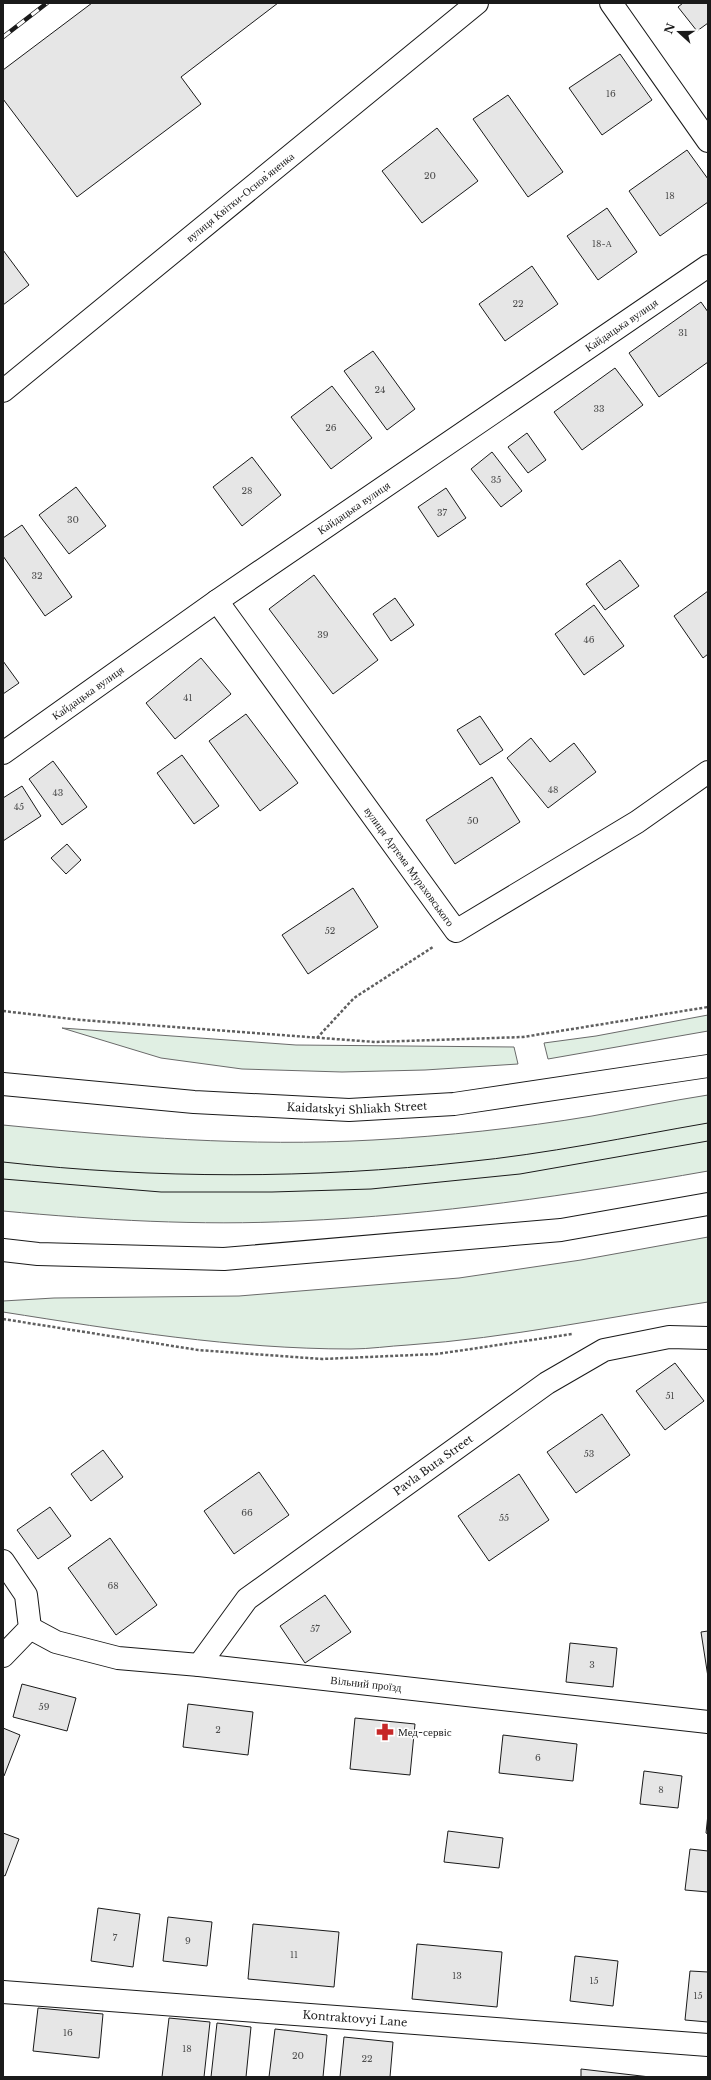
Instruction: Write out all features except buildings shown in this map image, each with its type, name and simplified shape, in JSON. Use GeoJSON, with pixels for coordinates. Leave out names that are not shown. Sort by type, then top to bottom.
{"type":"FeatureCollection","features":[{"type":"Feature","properties":{"kind":"main road","name":"вулиця Квітки-Основʼяненка"},"geometry":{"type":"LineString","coordinates":[[3,392],[477,3]]}},
{"type":"Feature","properties":{"kind":"main road"},"geometry":{"type":"LineString","coordinates":[[610,3],[708,141]]}},
{"type":"Feature","properties":{"kind":"main road","name":"Кайдацька вулиця"},"geometry":{"type":"LineString","coordinates":[[3,753],[216,601],[708,266]]}},
{"type":"Feature","properties":{"kind":"main road","name":"вулиця Артема Мураховського"},"geometry":{"type":"LineString","coordinates":[[216,601],[456,931],[636,822],[708,772]]}},
{"type":"Feature","properties":{"kind":"main road","name":"Kaidatskyi Shliakh Street"},"geometry":{"type":"LineString","coordinates":[[3,1084],[194,1102],[349,1110],[454,1104],[708,1066]]}},
{"type":"Feature","properties":{"kind":"main road"},"geometry":{"type":"LineString","coordinates":[[3,1250],[38,1254],[224,1259],[561,1230],[708,1204]]}},
{"type":"Feature","properties":{"kind":"main road","name":"Pavla Buta Street"},"geometry":{"type":"LineString","coordinates":[[198,1665],[247,1599],[547,1383],[604,1350],[669,1337],[708,1338]]}},
{"type":"Feature","properties":{"kind":"main road"},"geometry":{"type":"LineString","coordinates":[[3,1561],[26,1595],[30,1628],[3,1656]]}},
{"type":"Feature","properties":{"kind":"main road","name":"Вільний проїзд"},"geometry":{"type":"LineString","coordinates":[[30,1628],[56,1642],[118,1658],[198,1665],[708,1722]]}},
{"type":"Feature","properties":{"kind":"main road","name":"Kontraktovyi Lane"},"geometry":{"type":"LineString","coordinates":[[3,1992],[708,2044]]}},
{"type":"Feature","properties":{"kind":"path"},"geometry":{"type":"LineString","coordinates":[[317,1038],[354,998],[456,931]]}},
{"type":"Feature","properties":{"kind":"path"},"geometry":{"type":"LineString","coordinates":[[3,1011],[81,1020],[375,1042],[523,1037],[708,1007]]}},
{"type":"Feature","properties":{"kind":"path"},"geometry":{"type":"LineString","coordinates":[[3,1319],[198,1350],[322,1359],[437,1354],[576,1334]]}},
{"type":"Feature","properties":{"kind":"green space"},"geometry":{"type":"Polygon","coordinates":[[[708,1015],[708,1031],[548,1059],[544,1043],[596,1036],[708,1015]]]}},
{"type":"Feature","properties":{"kind":"green space"},"geometry":{"type":"Polygon","coordinates":[[[62,1028],[296,1045],[514,1047],[518,1064],[425,1070],[342,1072],[242,1069],[161,1058],[62,1028]]]}},
{"type":"Feature","properties":{"kind":"green space"},"geometry":{"type":"Polygon","coordinates":[[[708,1095],[708,1171],[657,1180],[555,1196],[453,1209],[298,1221],[224,1223],[150,1221],[3,1211],[3,1125],[188,1140],[327,1142],[455,1134],[510,1128],[592,1116],[708,1095]]]}},
{"type":"Feature","properties":{"kind":"green space"},"geometry":{"type":"Polygon","coordinates":[[[708,1237],[708,1302],[521,1332],[446,1342],[358,1349],[263,1346],[133,1332],[3,1312],[3,1301],[54,1298],[239,1296],[459,1278],[581,1260],[708,1237]]]}},
{"type":"Feature","properties":{"kind":"tram line"},"geometry":{"type":"LineString","coordinates":[[3,1162],[118,1172],[176,1174],[234,1175],[350,1172],[496,1159],[587,1145],[708,1123]]}},
{"type":"Feature","properties":{"kind":"tram line"},"geometry":{"type":"LineString","coordinates":[[3,1179],[161,1192],[272,1192],[371,1189],[520,1174],[708,1141]]}},
{"type":"Feature","properties":{"kind":"railway"},"geometry":{"type":"LineString","coordinates":[[3,37],[47,3]]}},
{"type":"Feature","properties":{"kind":"place","name":"Мед-сервіс"},"geometry":{"type":"Point","coordinates":[385,1732]}}]}
